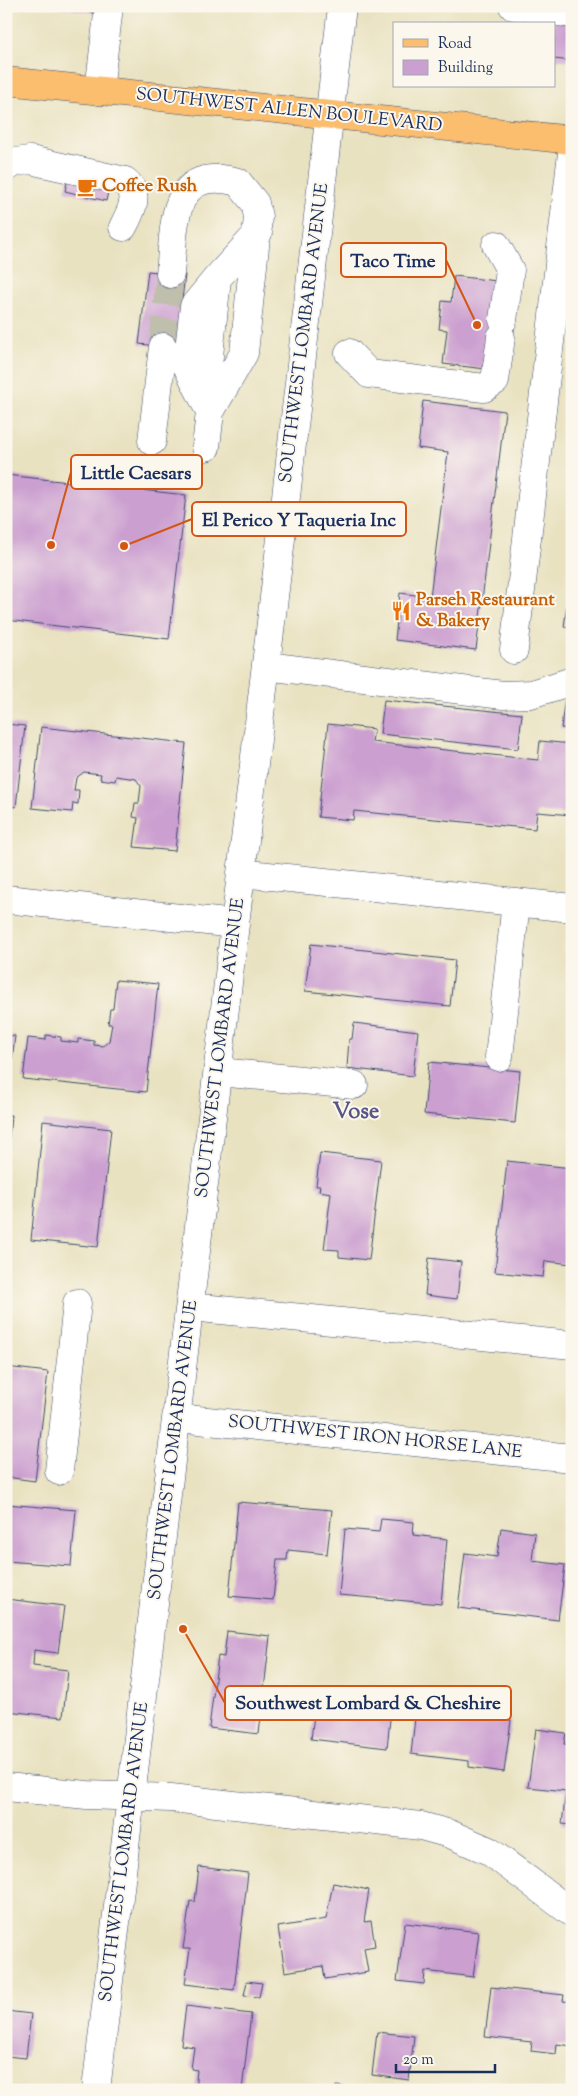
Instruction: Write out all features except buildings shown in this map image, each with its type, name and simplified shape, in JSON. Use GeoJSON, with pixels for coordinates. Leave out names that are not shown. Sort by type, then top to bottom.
{"type":"FeatureCollection","features":[{"type":"Feature","properties":{"kind":"main road","name":"SOUTHWEST ALLEN BOULEVARD"},"geometry":{"type":"LineString","coordinates":[[6,80],[330,116],[572,140]]}},
{"type":"Feature","properties":{"kind":"street"},"geometry":{"type":"LineString","coordinates":[[99,91],[109,6]]}},
{"type":"Feature","properties":{"kind":"street","name":"SOUTHWEST LOMBARD AVENUE"},"geometry":{"type":"LineString","coordinates":[[96,2090],[192,1307],[342,6]]}},
{"type":"Feature","properties":{"kind":"street"},"geometry":{"type":"LineString","coordinates":[[513,6],[572,14]]}},
{"type":"Feature","properties":{"kind":"street"},"geometry":{"type":"LineString","coordinates":[[514,650],[572,153]]}},
{"type":"Feature","properties":{"kind":"street"},"geometry":{"type":"LineString","coordinates":[[6,168],[15,162],[30,160],[125,181],[132,186],[134,194],[132,210],[123,227]]}},
{"type":"Feature","properties":{"kind":"street"},"geometry":{"type":"LineString","coordinates":[[170,274],[177,207],[182,196],[190,187],[201,180],[213,177],[238,182],[255,203],[249,242],[244,353],[210,412]]}},
{"type":"Feature","properties":{"kind":"street"},"geometry":{"type":"LineString","coordinates":[[206,447],[210,412],[208,366],[217,278],[249,242]]}},
{"type":"Feature","properties":{"kind":"street"},"geometry":{"type":"LineString","coordinates":[[349,353],[369,374],[484,388],[495,381],[510,270],[496,245]]}},
{"type":"Feature","properties":{"kind":"street"},"geometry":{"type":"LineString","coordinates":[[152,441],[163,347]]}},
{"type":"Feature","properties":{"kind":"street"},"geometry":{"type":"LineString","coordinates":[[266,666],[503,695],[531,694],[572,682]]}},
{"type":"Feature","properties":{"kind":"street"},"geometry":{"type":"LineString","coordinates":[[241,873],[572,908]]}},
{"type":"Feature","properties":{"kind":"street"},"geometry":{"type":"LineString","coordinates":[[6,899],[235,924]]}},
{"type":"Feature","properties":{"kind":"street"},"geometry":{"type":"LineString","coordinates":[[499,1058],[516,902]]}},
{"type":"Feature","properties":{"kind":"street"},"geometry":{"type":"LineString","coordinates":[[219,1072],[354,1085]]}},
{"type":"Feature","properties":{"kind":"street"},"geometry":{"type":"LineString","coordinates":[[59,1472],[78,1303]]}},
{"type":"Feature","properties":{"kind":"street"},"geometry":{"type":"LineString","coordinates":[[192,1307],[572,1345]]}},
{"type":"Feature","properties":{"kind":"street","name":"SOUTHWEST IRON HORSE LANE"},"geometry":{"type":"LineString","coordinates":[[178,1418],[572,1458]]}},
{"type":"Feature","properties":{"kind":"street"},"geometry":{"type":"LineString","coordinates":[[6,1787],[87,1795],[171,1798],[421,1826],[450,1834],[489,1851],[572,1913]]}},
{"type":"Feature","properties":{"kind":"tunnel"},"geometry":{"type":"LineString","coordinates":[[163,347],[170,274]]}},
{"type":"Feature","properties":{"kind":"place","name":"Coffee Rush"},"geometry":{"type":"Point","coordinates":[87,187]}},
{"type":"Feature","properties":{"kind":"place","name":"Taco Time"},"geometry":{"type":"Point","coordinates":[477,325]}},
{"type":"Feature","properties":{"kind":"place","name":"Little Caesars"},"geometry":{"type":"Point","coordinates":[51,545]}},
{"type":"Feature","properties":{"kind":"place","name":"El Perico Y Taqueria Inc"},"geometry":{"type":"Point","coordinates":[124,546]}},
{"type":"Feature","properties":{"kind":"place","name":"Parseh Restaurant & Bakery"},"geometry":{"type":"Point","coordinates":[401,611]}},
{"type":"Feature","properties":{"kind":"place","name":"Southwest Lombard & Cheshire"},"geometry":{"type":"Point","coordinates":[183,1629]}},
{"type":"Feature","properties":{"kind":"district","name":"Vose"},"geometry":{"type":"Point","coordinates":[356,1113]}}]}
